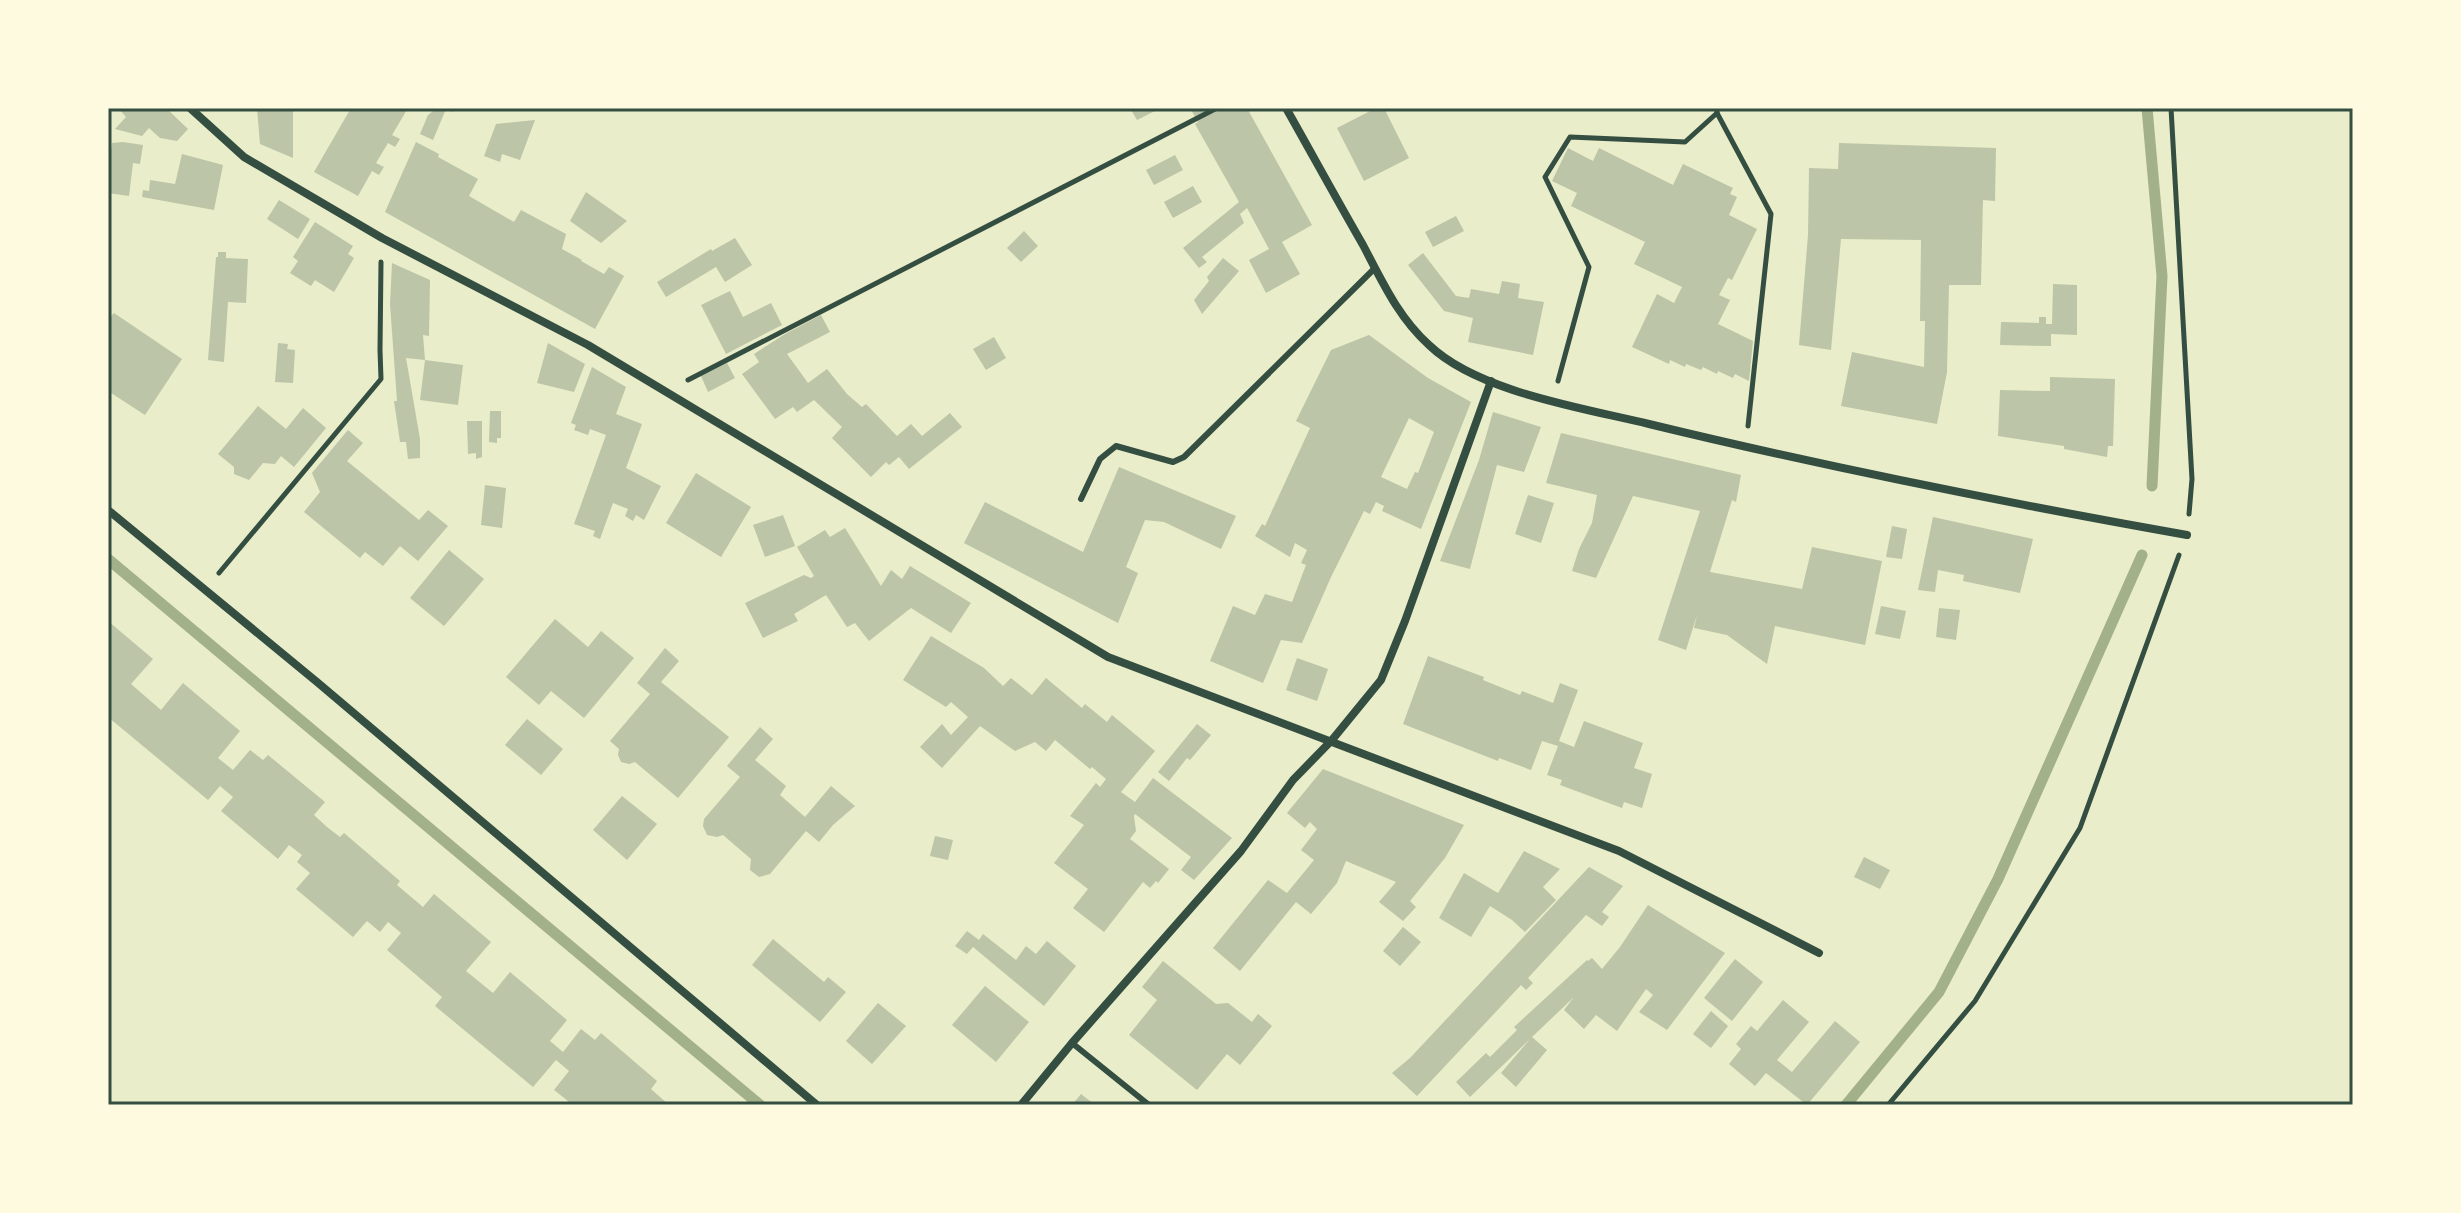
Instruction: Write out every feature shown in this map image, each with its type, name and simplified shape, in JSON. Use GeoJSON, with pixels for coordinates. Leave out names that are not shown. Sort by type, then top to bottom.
{"type":"FeatureCollection","features":[{"type":"Feature","properties":{"kind":"street"},"geometry":{"type":"LineString","coordinates":[[190,108],[244,157],[382,238],[588,345],[1108,657],[1619,851],[1819,953]]}},
{"type":"Feature","properties":{"kind":"street"},"geometry":{"type":"LineString","coordinates":[[1286,108],[1403,317],[1430,347],[1460,367],[1491,381],[1553,401],[1745,447],[2187,535]]}},
{"type":"Feature","properties":{"kind":"street"},"geometry":{"type":"LineString","coordinates":[[1021,1105],[1241,851],[1293,780],[1332,740],[1381,680],[1491,381]]}},
{"type":"Feature","properties":{"kind":"street"},"geometry":{"type":"LineString","coordinates":[[108,510],[817,1105]]}},
{"type":"Feature","properties":{"kind":"lane"},"geometry":{"type":"LineString","coordinates":[[1081,499],[1100,459],[1116,446],[1173,462],[1184,457],[1375,268]]}},
{"type":"Feature","properties":{"kind":"lane"},"geometry":{"type":"LineString","coordinates":[[1072,1043],[1149,1105]]}},
{"type":"Feature","properties":{"kind":"path"},"geometry":{"type":"LineString","coordinates":[[666,391],[1217,108]]}},
{"type":"Feature","properties":{"kind":"path"},"geometry":{"type":"LineString","coordinates":[[1888,1105],[1975,1001],[2080,828],[2187,535],[2192,479],[2171,108]]}},
{"type":"Feature","properties":{"kind":"path"},"geometry":{"type":"LineString","coordinates":[[1553,401],[1589,267],[1545,177],[1570,137],[1685,142],[1717,111],[1771,214],[1745,447]]}},
{"type":"Feature","properties":{"kind":"path"},"geometry":{"type":"LineString","coordinates":[[205,589],[381,379],[382,238]]}},
{"type":"Feature","properties":{"kind":"building"},"geometry":{"type":"Polygon","coordinates":[[[118,108],[166,108],[188,129],[177,141],[160,138],[149,128],[142,136],[115,129],[126,117],[118,108]]]}},
{"type":"Feature","properties":{"kind":"building"},"geometry":{"type":"Polygon","coordinates":[[[257,108],[293,108],[293,158],[260,144],[257,108]]]}},
{"type":"Feature","properties":{"kind":"building"},"geometry":{"type":"Polygon","coordinates":[[[351,108],[408,108],[392,135],[400,139],[395,147],[388,143],[376,163],[384,167],[379,175],[372,171],[358,196],[314,172],[351,108]]]}},
{"type":"Feature","properties":{"kind":"building"},"geometry":{"type":"Polygon","coordinates":[[[437,108],[454,108],[452,112],[446,109],[433,140],[420,134],[428,115],[437,108]]]}},
{"type":"Feature","properties":{"kind":"building"},"geometry":{"type":"Polygon","coordinates":[[[1130,108],[1161,108],[1137,120],[1130,108]]]}},
{"type":"Feature","properties":{"kind":"building"},"geometry":{"type":"Polygon","coordinates":[[[1190,108],[1247,108],[1312,225],[1282,242],[1300,274],[1266,293],[1249,260],[1269,249],[1247,208],[1240,214],[1244,223],[1202,257],[1207,262],[1199,268],[1183,248],[1239,202],[1195,124],[1198,122],[1190,108]]]}},
{"type":"Feature","properties":{"kind":"building"},"geometry":{"type":"Polygon","coordinates":[[[1376,108],[1384,108],[1409,158],[1364,181],[1337,128],[1376,108]]]}},
{"type":"Feature","properties":{"kind":"building"},"geometry":{"type":"Polygon","coordinates":[[[535,120],[520,160],[502,154],[500,162],[484,156],[496,124],[535,120]]]}},
{"type":"Feature","properties":{"kind":"building"},"geometry":{"type":"Polygon","coordinates":[[[416,142],[478,179],[469,196],[514,222],[521,210],[566,234],[562,249],[604,274],[609,267],[624,276],[595,329],[385,212],[416,142]]]}},
{"type":"Feature","properties":{"kind":"building"},"geometry":{"type":"Polygon","coordinates":[[[112,143],[143,145],[140,164],[133,163],[129,196],[108,193],[112,143]]]}},
{"type":"Feature","properties":{"kind":"building"},"geometry":{"type":"Polygon","coordinates":[[[1839,143],[1996,148],[1995,201],[1983,200],[1981,285],[1949,285],[1947,372],[1937,424],[1841,406],[1852,352],[1924,367],[1925,321],[1920,321],[1921,240],[1841,239],[1831,350],[1799,345],[1808,235],[1809,168],[1838,169],[1839,143]]]}},
{"type":"Feature","properties":{"kind":"building"},"geometry":{"type":"Polygon","coordinates":[[[1568,148],[1593,161],[1599,148],[1673,185],[1683,164],[1733,188],[1730,194],[1737,197],[1729,215],[1757,229],[1732,280],[1728,278],[1719,295],[1730,300],[1718,324],[1753,341],[1749,381],[1735,374],[1733,378],[1718,371],[1717,374],[1703,367],[1701,370],[1686,364],[1685,367],[1670,360],[1669,364],[1632,347],[1657,294],[1674,303],[1682,287],[1634,264],[1645,242],[1571,206],[1577,193],[1552,181],[1568,148]]]}},
{"type":"Feature","properties":{"kind":"building"},"geometry":{"type":"Polygon","coordinates":[[[182,154],[223,165],[214,210],[142,197],[143,190],[149,191],[150,180],[175,184],[182,154]]]}},
{"type":"Feature","properties":{"kind":"building"},"geometry":{"type":"Polygon","coordinates":[[[1175,155],[1183,170],[1154,185],[1146,170],[1175,155]]]}},
{"type":"Feature","properties":{"kind":"building"},"geometry":{"type":"Polygon","coordinates":[[[1193,186],[1202,202],[1173,218],[1164,202],[1193,186]]]}},
{"type":"Feature","properties":{"kind":"building"},"geometry":{"type":"Polygon","coordinates":[[[586,192],[627,221],[601,243],[570,221],[586,192]]]}},
{"type":"Feature","properties":{"kind":"building"},"geometry":{"type":"Polygon","coordinates":[[[279,200],[310,219],[298,239],[267,219],[279,200]]]}},
{"type":"Feature","properties":{"kind":"building"},"geometry":{"type":"Polygon","coordinates":[[[1456,216],[1464,231],[1433,247],[1425,232],[1456,216]]]}},
{"type":"Feature","properties":{"kind":"building"},"geometry":{"type":"Polygon","coordinates":[[[315,222],[353,246],[348,254],[354,258],[334,292],[315,280],[311,286],[290,273],[298,261],[293,257],[315,222]]]}},
{"type":"Feature","properties":{"kind":"building"},"geometry":{"type":"Polygon","coordinates":[[[1024,231],[1038,246],[1021,262],[1007,248],[1024,231]]]}},
{"type":"Feature","properties":{"kind":"building"},"geometry":{"type":"Polygon","coordinates":[[[735,238],[752,265],[725,282],[716,267],[666,297],[657,282],[735,238]]]}},
{"type":"Feature","properties":{"kind":"building"},"geometry":{"type":"Polygon","coordinates":[[[218,252],[226,252],[226,258],[248,259],[246,303],[228,302],[224,362],[208,360],[218,252]]]}},
{"type":"Feature","properties":{"kind":"building"},"geometry":{"type":"Polygon","coordinates":[[[1423,253],[1456,296],[1469,298],[1471,289],[1499,294],[1502,281],[1520,284],[1518,298],[1544,302],[1533,355],[1468,342],[1473,318],[1444,311],[1408,265],[1423,253]]]}},
{"type":"Feature","properties":{"kind":"building"},"geometry":{"type":"Polygon","coordinates":[[[1223,258],[1239,271],[1202,314],[1194,300],[1223,258]]]}},
{"type":"Feature","properties":{"kind":"building"},"geometry":{"type":"Polygon","coordinates":[[[392,263],[430,280],[429,336],[423,335],[425,360],[406,358],[420,439],[420,458],[408,459],[406,442],[400,442],[394,401],[397,401],[390,304],[392,263]]]}},
{"type":"Feature","properties":{"kind":"building"},"geometry":{"type":"Polygon","coordinates":[[[2053,284],[2077,285],[2077,335],[2051,334],[2051,346],[2000,345],[2001,322],[2039,323],[2039,317],[2046,317],[2046,324],[2052,324],[2053,284]]]}},
{"type":"Feature","properties":{"kind":"building"},"geometry":{"type":"Polygon","coordinates":[[[730,291],[743,317],[771,303],[782,325],[726,354],[701,305],[730,291]]]}},
{"type":"Feature","properties":{"kind":"building"},"geometry":{"type":"Polygon","coordinates":[[[114,313],[182,359],[145,415],[108,391],[108,319],[114,313]]]}},
{"type":"Feature","properties":{"kind":"building"},"geometry":{"type":"Polygon","coordinates":[[[821,315],[830,332],[787,354],[808,383],[827,369],[847,394],[862,407],[866,404],[897,436],[911,424],[922,436],[950,413],[962,427],[909,469],[899,457],[889,465],[886,462],[871,477],[832,438],[842,427],[814,400],[797,412],[793,407],[775,419],[742,374],[759,362],[754,354],[821,315]]]}},
{"type":"Feature","properties":{"kind":"building"},"geometry":{"type":"Polygon","coordinates":[[[1369,335],[1428,378],[1471,402],[1421,529],[1382,511],[1384,506],[1376,502],[1370,514],[1364,511],[1302,643],[1281,640],[1263,683],[1210,661],[1233,606],[1255,615],[1265,594],[1292,602],[1306,565],[1301,563],[1307,550],[1295,543],[1290,557],[1255,536],[1262,524],[1265,526],[1310,428],[1296,421],[1331,350],[1369,335]],[[1409,418],[1381,477],[1407,489],[1415,472],[1418,473],[1434,432],[1409,418]]]}},
{"type":"Feature","properties":{"kind":"building"},"geometry":{"type":"Polygon","coordinates":[[[994,337],[1006,358],[986,370],[973,349],[994,337]]]}},
{"type":"Feature","properties":{"kind":"building"},"geometry":{"type":"Polygon","coordinates":[[[278,343],[288,344],[287,349],[295,350],[293,383],[275,382],[278,343]]]}},
{"type":"Feature","properties":{"kind":"building"},"geometry":{"type":"Polygon","coordinates":[[[548,343],[585,364],[574,392],[537,383],[548,343]]]}},
{"type":"Feature","properties":{"kind":"building"},"geometry":{"type":"Polygon","coordinates":[[[425,360],[463,365],[458,405],[420,400],[425,360]]]}},
{"type":"Feature","properties":{"kind":"building"},"geometry":{"type":"Polygon","coordinates":[[[727,363],[735,378],[708,392],[701,376],[727,363]]]}},
{"type":"Feature","properties":{"kind":"building"},"geometry":{"type":"Polygon","coordinates":[[[592,367],[626,387],[616,414],[642,424],[626,468],[661,486],[644,520],[636,515],[633,521],[625,516],[628,509],[613,503],[600,539],[593,536],[595,531],[574,524],[606,435],[590,429],[588,435],[574,430],[576,425],[571,423],[592,367]]]}},
{"type":"Feature","properties":{"kind":"building"},"geometry":{"type":"Polygon","coordinates":[[[2050,377],[2115,379],[2113,446],[2108,446],[2107,457],[2064,449],[2064,446],[1998,436],[2000,390],[2050,391],[2050,377]]]}},
{"type":"Feature","properties":{"kind":"building"},"geometry":{"type":"Polygon","coordinates":[[[258,406],[286,429],[303,408],[326,428],[294,467],[281,456],[275,464],[263,463],[249,480],[234,474],[234,467],[218,454],[258,406]]]}},
{"type":"Feature","properties":{"kind":"building"},"geometry":{"type":"Polygon","coordinates":[[[490,411],[501,411],[501,438],[497,438],[497,443],[489,442],[490,411]]]}},
{"type":"Feature","properties":{"kind":"building"},"geometry":{"type":"Polygon","coordinates":[[[1493,412],[1541,427],[1524,472],[1497,465],[1470,569],[1440,561],[1479,460],[1493,412]]]}},
{"type":"Feature","properties":{"kind":"building"},"geometry":{"type":"Polygon","coordinates":[[[467,421],[482,421],[482,457],[476,459],[476,453],[468,454],[467,421]]]}},
{"type":"Feature","properties":{"kind":"building"},"geometry":{"type":"Polygon","coordinates":[[[348,430],[363,443],[347,461],[419,520],[428,510],[448,526],[418,561],[400,546],[383,566],[365,552],[360,558],[304,512],[320,492],[312,473],[348,430]]]}},
{"type":"Feature","properties":{"kind":"building"},"geometry":{"type":"Polygon","coordinates":[[[1561,433],[1741,475],[1736,502],[1732,500],[1710,572],[1802,589],[1812,547],[1882,561],[1865,645],[1775,626],[1767,664],[1727,635],[1694,628],[1697,615],[1686,650],[1658,640],[1700,511],[1633,496],[1596,578],[1572,571],[1592,523],[1597,495],[1546,483],[1561,433]]]}},
{"type":"Feature","properties":{"kind":"building"},"geometry":{"type":"Polygon","coordinates":[[[1119,467],[1236,516],[1221,549],[1164,522],[1145,520],[1126,567],[1138,573],[1118,623],[964,543],[985,502],[1083,552],[1119,467]]]}},
{"type":"Feature","properties":{"kind":"building"},"geometry":{"type":"Polygon","coordinates":[[[696,473],[751,507],[721,557],[666,523],[696,473]]]}},
{"type":"Feature","properties":{"kind":"building"},"geometry":{"type":"Polygon","coordinates":[[[485,485],[506,488],[502,528],[481,525],[485,485]]]}},
{"type":"Feature","properties":{"kind":"building"},"geometry":{"type":"Polygon","coordinates":[[[1528,495],[1554,503],[1541,543],[1515,534],[1528,495]]]}},
{"type":"Feature","properties":{"kind":"building"},"geometry":{"type":"Polygon","coordinates":[[[783,515],[795,546],[765,557],[753,525],[783,515]]]}},
{"type":"Feature","properties":{"kind":"building"},"geometry":{"type":"Polygon","coordinates":[[[1933,517],[2033,539],[2020,593],[1963,581],[1964,575],[1938,570],[1935,592],[1918,590],[1933,517]]]}},
{"type":"Feature","properties":{"kind":"building"},"geometry":{"type":"Polygon","coordinates":[[[1892,526],[1907,529],[1902,559],[1886,557],[1892,526]]]}},
{"type":"Feature","properties":{"kind":"building"},"geometry":{"type":"Polygon","coordinates":[[[845,528],[881,586],[891,570],[902,579],[910,566],[971,603],[951,633],[911,608],[869,641],[855,623],[847,627],[826,595],[794,614],[798,621],[763,638],[745,603],[804,575],[814,576],[797,547],[825,530],[830,537],[845,528]]]}},
{"type":"Feature","properties":{"kind":"building"},"geometry":{"type":"Polygon","coordinates":[[[449,550],[484,579],[444,626],[410,598],[449,550]]]}},
{"type":"Feature","properties":{"kind":"building"},"geometry":{"type":"Polygon","coordinates":[[[1881,606],[1906,611],[1900,639],[1875,634],[1881,606]]]}},
{"type":"Feature","properties":{"kind":"building"},"geometry":{"type":"Polygon","coordinates":[[[1939,608],[1960,610],[1956,640],[1936,637],[1939,608]]]}},
{"type":"Feature","properties":{"kind":"building"},"geometry":{"type":"Polygon","coordinates":[[[555,619],[588,647],[601,631],[634,658],[584,718],[551,691],[539,705],[506,677],[555,619]]]}},
{"type":"Feature","properties":{"kind":"building"},"geometry":{"type":"Polygon","coordinates":[[[108,621],[153,659],[131,684],[161,710],[183,683],[240,731],[218,758],[233,770],[250,750],[263,760],[268,755],[325,802],[314,815],[327,827],[340,837],[344,833],[400,881],[397,885],[423,907],[434,894],[491,942],[466,971],[493,993],[510,972],[567,1020],[550,1041],[563,1052],[581,1029],[595,1040],[601,1033],[657,1081],[651,1089],[669,1105],[573,1105],[554,1090],[569,1071],[556,1060],[533,1087],[435,1006],[442,997],[387,950],[401,933],[388,922],[380,932],[367,921],[353,937],[296,889],[310,873],[297,862],[302,855],[289,845],[278,859],[221,811],[233,797],[220,786],[208,800],[108,717],[108,621]]]}},
{"type":"Feature","properties":{"kind":"building"},"geometry":{"type":"Polygon","coordinates":[[[931,636],[984,668],[1003,686],[1011,678],[1032,695],[1046,678],[1082,708],[1085,704],[1107,722],[1112,715],[1155,751],[1121,792],[1135,802],[1153,778],[1232,838],[1194,880],[1181,870],[1191,857],[1135,814],[1136,831],[1130,839],[1169,869],[1150,888],[1143,882],[1104,932],[1073,908],[1088,889],[1054,863],[1084,825],[1070,816],[1096,783],[1100,787],[1106,779],[1055,740],[1046,751],[1035,742],[1015,751],[980,726],[942,768],[920,747],[942,724],[951,735],[968,717],[951,702],[946,707],[903,680],[931,636]]]}},
{"type":"Feature","properties":{"kind":"building"},"geometry":{"type":"Polygon","coordinates":[[[665,648],[679,661],[661,682],[729,737],[678,798],[635,762],[621,762],[619,749],[610,741],[650,694],[637,683],[665,648]]]}},
{"type":"Feature","properties":{"kind":"building"},"geometry":{"type":"Polygon","coordinates":[[[1428,656],[1484,677],[1483,680],[1520,695],[1522,691],[1553,703],[1560,683],[1578,690],[1559,741],[1574,747],[1584,721],[1643,743],[1634,768],[1652,774],[1642,808],[1624,802],[1622,808],[1560,785],[1562,780],[1547,775],[1558,746],[1542,741],[1531,770],[1499,758],[1498,761],[1403,724],[1428,656]]]}},
{"type":"Feature","properties":{"kind":"building"},"geometry":{"type":"Polygon","coordinates":[[[1297,658],[1328,669],[1317,701],[1286,690],[1297,658]]]}},
{"type":"Feature","properties":{"kind":"building"},"geometry":{"type":"Polygon","coordinates":[[[527,719],[563,749],[541,775],[505,745],[527,719]]]}},
{"type":"Feature","properties":{"kind":"building"},"geometry":{"type":"Polygon","coordinates":[[[1197,724],[1211,735],[1169,781],[1158,772],[1197,724]]]}},
{"type":"Feature","properties":{"kind":"building"},"geometry":{"type":"Polygon","coordinates":[[[760,727],[773,739],[755,760],[786,786],[780,795],[805,817],[831,786],[855,806],[819,842],[806,831],[770,874],[759,877],[750,870],[751,859],[723,835],[707,835],[703,826],[704,819],[740,777],[727,766],[760,727]]]}},
{"type":"Feature","properties":{"kind":"building"},"geometry":{"type":"Polygon","coordinates":[[[1323,769],[1464,825],[1445,858],[1410,901],[1416,907],[1403,921],[1379,902],[1396,882],[1346,861],[1337,883],[1311,914],[1296,902],[1240,971],[1213,948],[1268,880],[1287,893],[1314,860],[1301,850],[1317,829],[1310,822],[1305,828],[1287,813],[1323,769]]]}},
{"type":"Feature","properties":{"kind":"building"},"geometry":{"type":"Polygon","coordinates":[[[622,796],[657,824],[627,860],[593,830],[622,796]]]}},
{"type":"Feature","properties":{"kind":"building"},"geometry":{"type":"Polygon","coordinates":[[[935,836],[953,840],[948,860],[930,856],[935,836]]]}},
{"type":"Feature","properties":{"kind":"building"},"geometry":{"type":"Polygon","coordinates":[[[1524,851],[1560,869],[1543,887],[1556,900],[1525,932],[1490,906],[1471,937],[1439,918],[1464,873],[1498,893],[1524,851]]]}},
{"type":"Feature","properties":{"kind":"building"},"geometry":{"type":"Polygon","coordinates":[[[1864,857],[1890,870],[1880,889],[1854,877],[1864,857]]]}},
{"type":"Feature","properties":{"kind":"building"},"geometry":{"type":"Polygon","coordinates":[[[1589,867],[1623,886],[1602,912],[1609,917],[1602,926],[1586,915],[1528,978],[1533,983],[1526,990],[1521,985],[1417,1096],[1392,1073],[1410,1058],[1589,867]]]}},
{"type":"Feature","properties":{"kind":"building"},"geometry":{"type":"Polygon","coordinates":[[[1648,905],[1725,953],[1667,1030],[1639,1012],[1653,995],[1646,989],[1617,1031],[1596,1015],[1584,1029],[1564,1010],[1574,997],[1532,1037],[1547,1050],[1516,1087],[1501,1073],[1530,1039],[1470,1097],[1456,1082],[1486,1053],[1490,1057],[1517,1030],[1514,1027],[1587,960],[1592,958],[1602,969],[1648,905]]]}},
{"type":"Feature","properties":{"kind":"building"},"geometry":{"type":"Polygon","coordinates":[[[1403,927],[1421,942],[1400,966],[1383,951],[1403,927]]]}},
{"type":"Feature","properties":{"kind":"building"},"geometry":{"type":"Polygon","coordinates":[[[967,931],[979,940],[983,934],[1016,960],[1026,946],[1036,954],[1047,941],[1076,966],[1044,1006],[973,947],[967,954],[955,946],[967,931]]]}},
{"type":"Feature","properties":{"kind":"building"},"geometry":{"type":"Polygon","coordinates":[[[773,939],[824,982],[828,977],[846,992],[820,1022],[752,965],[773,939]]]}},
{"type":"Feature","properties":{"kind":"building"},"geometry":{"type":"Polygon","coordinates":[[[1735,959],[1763,982],[1732,1021],[1704,998],[1735,959]]]}},
{"type":"Feature","properties":{"kind":"building"},"geometry":{"type":"Polygon","coordinates":[[[1163,961],[1216,1004],[1228,1003],[1252,1022],[1258,1014],[1272,1026],[1240,1065],[1227,1054],[1197,1090],[1129,1035],[1157,1000],[1142,987],[1163,961]]]}},
{"type":"Feature","properties":{"kind":"building"},"geometry":{"type":"Polygon","coordinates":[[[985,986],[1029,1022],[996,1062],[952,1025],[985,986]]]}},
{"type":"Feature","properties":{"kind":"building"},"geometry":{"type":"Polygon","coordinates":[[[1783,1000],[1809,1022],[1777,1060],[1792,1072],[1835,1021],[1860,1042],[1807,1105],[1766,1073],[1755,1086],[1729,1064],[1741,1049],[1736,1044],[1751,1026],[1757,1031],[1783,1000]]]}},
{"type":"Feature","properties":{"kind":"building"},"geometry":{"type":"Polygon","coordinates":[[[878,1003],[906,1026],[872,1064],[846,1041],[878,1003]]]}},
{"type":"Feature","properties":{"kind":"building"},"geometry":{"type":"Polygon","coordinates":[[[1711,1011],[1728,1026],[1711,1048],[1693,1034],[1711,1011]]]}},
{"type":"Feature","properties":{"kind":"building"},"geometry":{"type":"Polygon","coordinates":[[[1081,1094],[1095,1105],[1072,1105],[1081,1094]]]}},
{"type":"Feature","properties":{"kind":"waterway"},"geometry":{"type":"LineString","coordinates":[[2147,108],[2162,276],[2152,486]]}},
{"type":"Feature","properties":{"kind":"waterway"},"geometry":{"type":"LineString","coordinates":[[1846,1105],[1939,992],[1998,879],[2142,555]]}},
{"type":"Feature","properties":{"kind":"waterway"},"geometry":{"type":"LineString","coordinates":[[108,559],[760,1105]]}}]}
